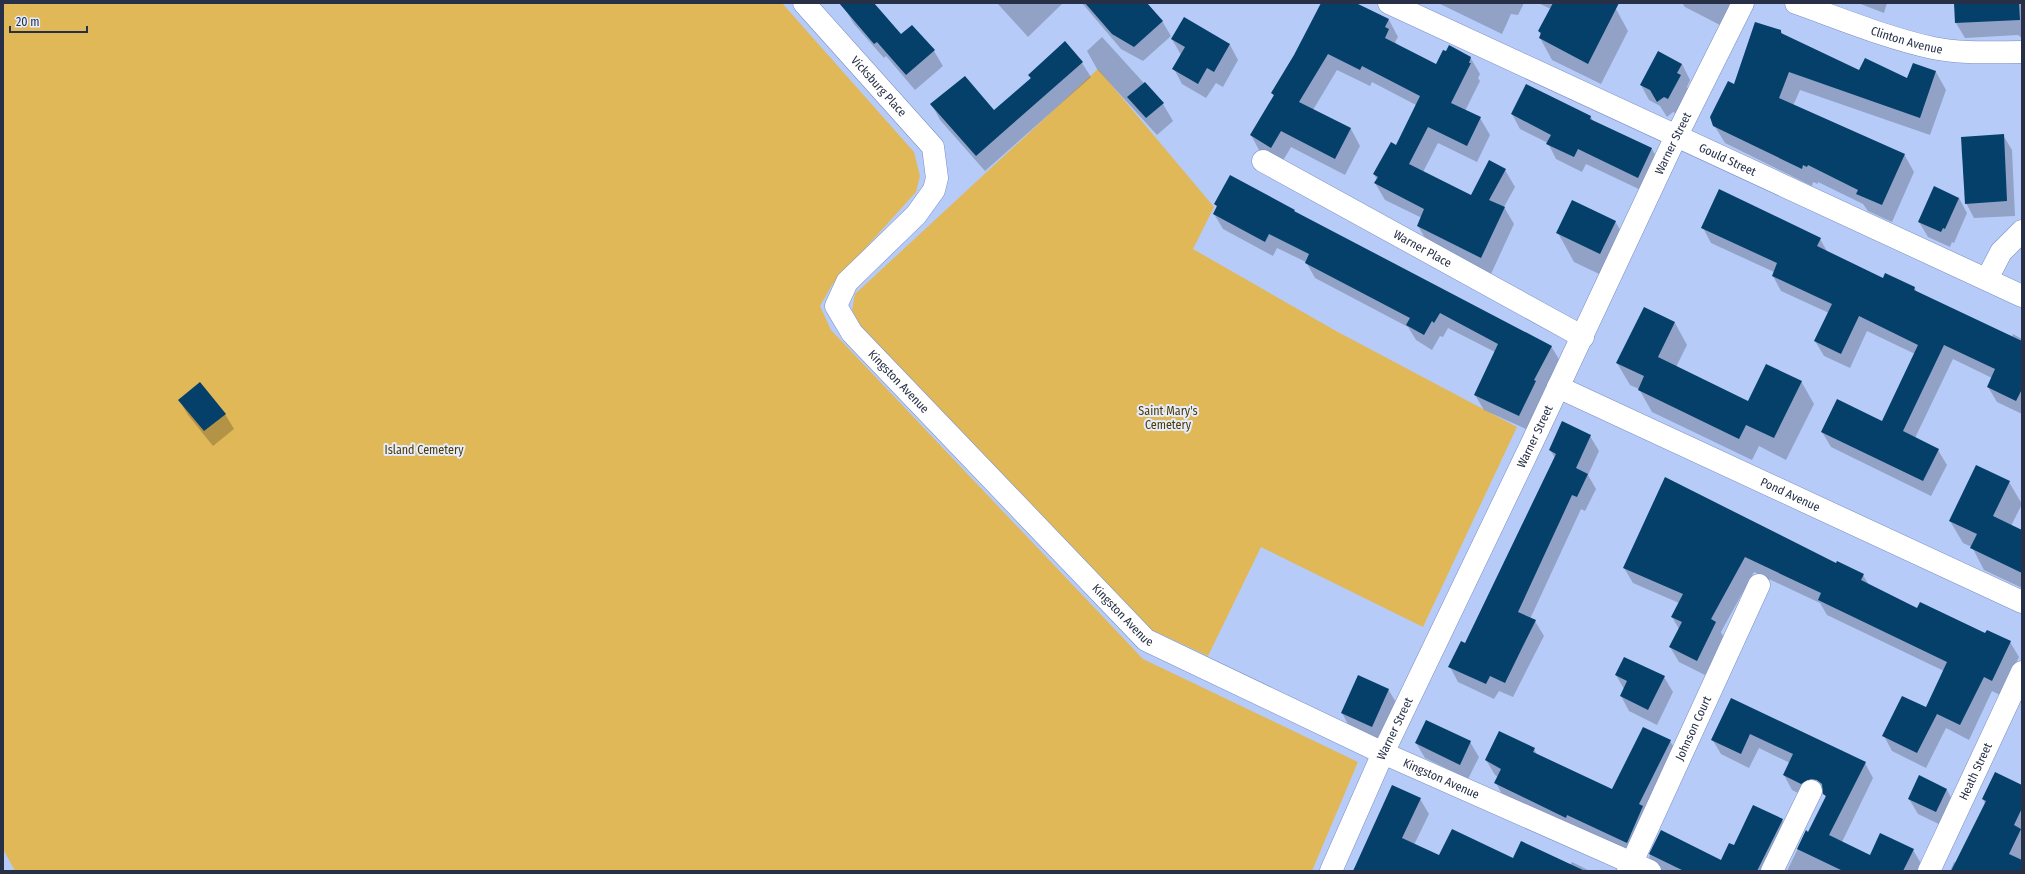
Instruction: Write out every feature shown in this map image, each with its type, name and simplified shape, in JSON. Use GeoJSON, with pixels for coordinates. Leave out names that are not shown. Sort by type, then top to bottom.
{"type":"FeatureCollection","features":[{"type":"Feature","properties":{"kind":"street","name":"Vicksburg Place"},"geometry":{"type":"LineString","coordinates":[[804,3],[933,147],[937,178]]}},
{"type":"Feature","properties":{"kind":"street","name":"Gould Street"},"geometry":{"type":"LineString","coordinates":[[1389,3],[2022,296]]}},
{"type":"Feature","properties":{"kind":"street","name":"Warner Street"},"geometry":{"type":"LineString","coordinates":[[1331,871],[1383,752],[1583,337],[1677,135],[1743,3]]}},
{"type":"Feature","properties":{"kind":"street","name":"Clinton Avenue"},"geometry":{"type":"LineString","coordinates":[[1796,3],[1886,34],[1934,48],[1973,52],[2022,52]]}},
{"type":"Feature","properties":{"kind":"street","name":"Warner Place"},"geometry":{"type":"LineString","coordinates":[[1263,160],[1583,337]]}},
{"type":"Feature","properties":{"kind":"street","name":"Kingston Avenue"},"geometry":{"type":"LineString","coordinates":[[937,178],[934,190],[916,215],[847,282],[836,306],[852,333],[1146,640],[1383,752],[1637,868]]}},
{"type":"Feature","properties":{"kind":"street"},"geometry":{"type":"LineString","coordinates":[[1987,279],[2001,252],[2022,231]]}},
{"type":"Feature","properties":{"kind":"street","name":"Pond Avenue"},"geometry":{"type":"LineString","coordinates":[[1558,387],[2022,602]]}},
{"type":"Feature","properties":{"kind":"street","name":"Johnson Court"},"geometry":{"type":"LineString","coordinates":[[1637,868],[1759,585]]}},
{"type":"Feature","properties":{"kind":"street","name":"Heath Street"},"geometry":{"type":"LineString","coordinates":[[1929,871],[2022,672]]}},
{"type":"Feature","properties":{"kind":"street"},"geometry":{"type":"LineString","coordinates":[[1772,871],[1811,791]]}},
{"type":"Feature","properties":{"kind":"green space","name":"Island Cemetery"},"geometry":{"type":"Polygon","coordinates":[[[3,3],[782,3],[914,152],[920,176],[916,192],[832,285],[820,306],[831,330],[1143,659],[1358,762],[1312,871],[15,871],[3,849],[3,3]]]}},
{"type":"Feature","properties":{"kind":"green space","name":"Saint Mary's Cemetery"},"geometry":{"type":"Polygon","coordinates":[[[1098,69],[1214,207],[1193,249],[1336,331],[1517,427],[1423,627],[1261,547],[1208,656],[1152,630],[860,325],[852,310],[855,294],[1098,69]]]}},
{"type":"Feature","properties":{"kind":"building"},"geometry":{"type":"Polygon","coordinates":[[[839,3],[874,3],[901,34],[912,25],[935,50],[906,75],[877,42],[874,44],[839,3]]]}},
{"type":"Feature","properties":{"kind":"building"},"geometry":{"type":"Polygon","coordinates":[[[1085,3],[1147,3],[1163,21],[1134,47],[1112,34],[1085,3]]]}},
{"type":"Feature","properties":{"kind":"building"},"geometry":{"type":"Polygon","coordinates":[[[1321,3],[1356,3],[1389,19],[1385,27],[1389,29],[1385,38],[1436,64],[1443,50],[1446,51],[1449,45],[1471,57],[1469,63],[1471,63],[1451,103],[1481,117],[1467,146],[1428,127],[1409,164],[1471,195],[1489,160],[1506,169],[1489,200],[1505,207],[1481,258],[1417,226],[1424,209],[1374,183],[1378,177],[1373,174],[1391,142],[1396,145],[1420,96],[1362,66],[1360,70],[1328,54],[1299,102],[1351,128],[1335,159],[1281,131],[1271,148],[1250,135],[1274,95],[1271,93],[1294,55],[1321,3]]]}},
{"type":"Feature","properties":{"kind":"building"},"geometry":{"type":"Polygon","coordinates":[[[1553,3],[1619,3],[1588,64],[1539,38],[1541,33],[1538,31],[1553,3]]]}},
{"type":"Feature","properties":{"kind":"building"},"geometry":{"type":"Polygon","coordinates":[[[1954,3],[2019,3],[2020,20],[1955,23],[1954,3]]]}},
{"type":"Feature","properties":{"kind":"building"},"geometry":{"type":"Polygon","coordinates":[[[1184,17],[1230,44],[1214,72],[1207,68],[1198,84],[1172,69],[1185,47],[1171,39],[1184,17]]]}},
{"type":"Feature","properties":{"kind":"building"},"geometry":{"type":"Polygon","coordinates":[[[1755,22],[1781,30],[1781,33],[1859,70],[1865,58],[1907,78],[1913,63],[1936,71],[1920,118],[1789,72],[1779,98],[1905,154],[1882,205],[1856,194],[1858,190],[1808,165],[1807,167],[1803,165],[1802,169],[1713,126],[1710,117],[1728,81],[1734,84],[1755,22]]]}},
{"type":"Feature","properties":{"kind":"building"},"geometry":{"type":"Polygon","coordinates":[[[1065,41],[1083,62],[976,156],[930,104],[965,76],[994,110],[1031,78],[1028,75],[1065,41]]]}},
{"type":"Feature","properties":{"kind":"building"},"geometry":{"type":"Polygon","coordinates":[[[1658,51],[1682,64],[1677,73],[1681,75],[1668,99],[1664,97],[1657,102],[1650,90],[1640,85],[1658,51]]]}},
{"type":"Feature","properties":{"kind":"building"},"geometry":{"type":"Polygon","coordinates":[[[1145,82],[1164,103],[1146,118],[1127,97],[1145,82]]]}},
{"type":"Feature","properties":{"kind":"building"},"geometry":{"type":"Polygon","coordinates":[[[1526,84],[1591,116],[1590,119],[1652,148],[1638,178],[1578,149],[1574,157],[1546,144],[1551,135],[1511,114],[1526,84]]]}},
{"type":"Feature","properties":{"kind":"building"},"geometry":{"type":"Polygon","coordinates":[[[2004,134],[2007,201],[1965,204],[1961,137],[2004,134]]]}},
{"type":"Feature","properties":{"kind":"building"},"geometry":{"type":"Polygon","coordinates":[[[1230,175],[1295,210],[1294,211],[1552,346],[1534,380],[1536,381],[1519,416],[1474,395],[1498,344],[1440,313],[1434,323],[1432,321],[1424,335],[1406,325],[1410,318],[1305,263],[1309,254],[1269,234],[1265,242],[1213,214],[1217,206],[1214,204],[1230,175]]]}},
{"type":"Feature","properties":{"kind":"building"},"geometry":{"type":"Polygon","coordinates":[[[1934,186],[1959,198],[1945,229],[1943,228],[1941,232],[1918,222],[1934,186]]]}},
{"type":"Feature","properties":{"kind":"building"},"geometry":{"type":"Polygon","coordinates":[[[1719,189],[1821,238],[1817,246],[1883,278],[1885,273],[1915,287],[1914,290],[2022,341],[2022,389],[2016,401],[1987,387],[1995,369],[1944,345],[1903,431],[1939,449],[1923,481],[1821,432],[1837,399],[1882,421],[1918,345],[1859,316],[1841,354],[1814,341],[1832,304],[1772,276],[1777,263],[1701,228],[1719,189]]]}},
{"type":"Feature","properties":{"kind":"building"},"geometry":{"type":"Polygon","coordinates":[[[1572,200],[1616,221],[1600,254],[1556,233],[1572,200]]]}},
{"type":"Feature","properties":{"kind":"building"},"geometry":{"type":"Polygon","coordinates":[[[1644,307],[1675,322],[1658,357],[1748,401],[1766,364],[1802,381],[1774,438],[1746,425],[1739,439],[1638,390],[1644,376],[1616,363],[1644,307]]]}},
{"type":"Feature","properties":{"kind":"building"},"geometry":{"type":"Polygon","coordinates":[[[200,382],[226,414],[204,431],[178,400],[200,382]]]}},
{"type":"Feature","properties":{"kind":"building"},"geometry":{"type":"Polygon","coordinates":[[[1562,421],[1591,435],[1576,468],[1588,474],[1577,497],[1572,495],[1518,612],[1536,620],[1505,683],[1490,676],[1486,684],[1448,667],[1461,641],[1465,643],[1556,454],[1549,450],[1562,421]]]}},
{"type":"Feature","properties":{"kind":"building"},"geometry":{"type":"Polygon","coordinates":[[[1976,465],[2010,481],[1993,516],[2022,530],[2022,573],[1970,548],[1977,534],[1949,521],[1976,465]]]}},
{"type":"Feature","properties":{"kind":"building"},"geometry":{"type":"Polygon","coordinates":[[[1665,477],[1836,563],[1837,561],[1864,574],[1861,580],[1917,608],[1920,602],[1985,633],[1987,630],[2011,641],[1992,681],[1984,677],[1960,725],[1937,714],[1917,753],[1882,736],[1902,696],[1926,707],[1947,662],[1818,600],[1821,593],[1745,557],[1711,619],[1716,622],[1697,661],[1669,647],[1682,622],[1671,617],[1683,594],[1623,568],[1665,477]]]}},
{"type":"Feature","properties":{"kind":"building"},"geometry":{"type":"Polygon","coordinates":[[[1624,657],[1665,676],[1648,710],[1620,696],[1627,681],[1615,675],[1624,657]]]}},
{"type":"Feature","properties":{"kind":"building"},"geometry":{"type":"Polygon","coordinates":[[[1358,675],[1389,689],[1372,727],[1341,713],[1358,675]]]}},
{"type":"Feature","properties":{"kind":"building"},"geometry":{"type":"Polygon","coordinates":[[[1731,698],[1866,762],[1829,835],[1870,855],[1880,833],[1914,849],[1903,871],[1843,871],[1797,849],[1806,830],[1808,832],[1826,796],[1823,794],[1822,784],[1817,780],[1811,779],[1801,784],[1783,775],[1793,754],[1750,734],[1741,754],[1711,740],[1731,698]]]}},
{"type":"Feature","properties":{"kind":"building"},"geometry":{"type":"Polygon","coordinates":[[[1426,720],[1471,741],[1460,765],[1415,743],[1426,720]]]}},
{"type":"Feature","properties":{"kind":"building"},"geometry":{"type":"Polygon","coordinates":[[[1643,727],[1671,740],[1639,804],[1643,806],[1627,843],[1567,815],[1566,818],[1494,783],[1501,769],[1485,760],[1499,731],[1535,748],[1533,752],[1612,789],[1643,727]]]}},
{"type":"Feature","properties":{"kind":"building"},"geometry":{"type":"Polygon","coordinates":[[[1995,772],[2022,785],[2022,808],[2014,825],[2021,829],[2009,854],[2022,860],[2022,871],[1951,871],[1986,801],[1982,799],[1995,772]]]}},
{"type":"Feature","properties":{"kind":"building"},"geometry":{"type":"Polygon","coordinates":[[[1919,775],[1947,789],[1936,812],[1908,799],[1919,775]]]}},
{"type":"Feature","properties":{"kind":"building"},"geometry":{"type":"Polygon","coordinates":[[[1392,785],[1421,798],[1402,838],[1439,855],[1452,829],[1513,858],[1521,841],[1585,871],[1353,871],[1392,785]]]}},
{"type":"Feature","properties":{"kind":"building"},"geometry":{"type":"Polygon","coordinates":[[[1753,805],[1783,819],[1757,871],[1684,871],[1649,854],[1661,830],[1721,860],[1729,843],[1734,845],[1753,805]]]}}]}
